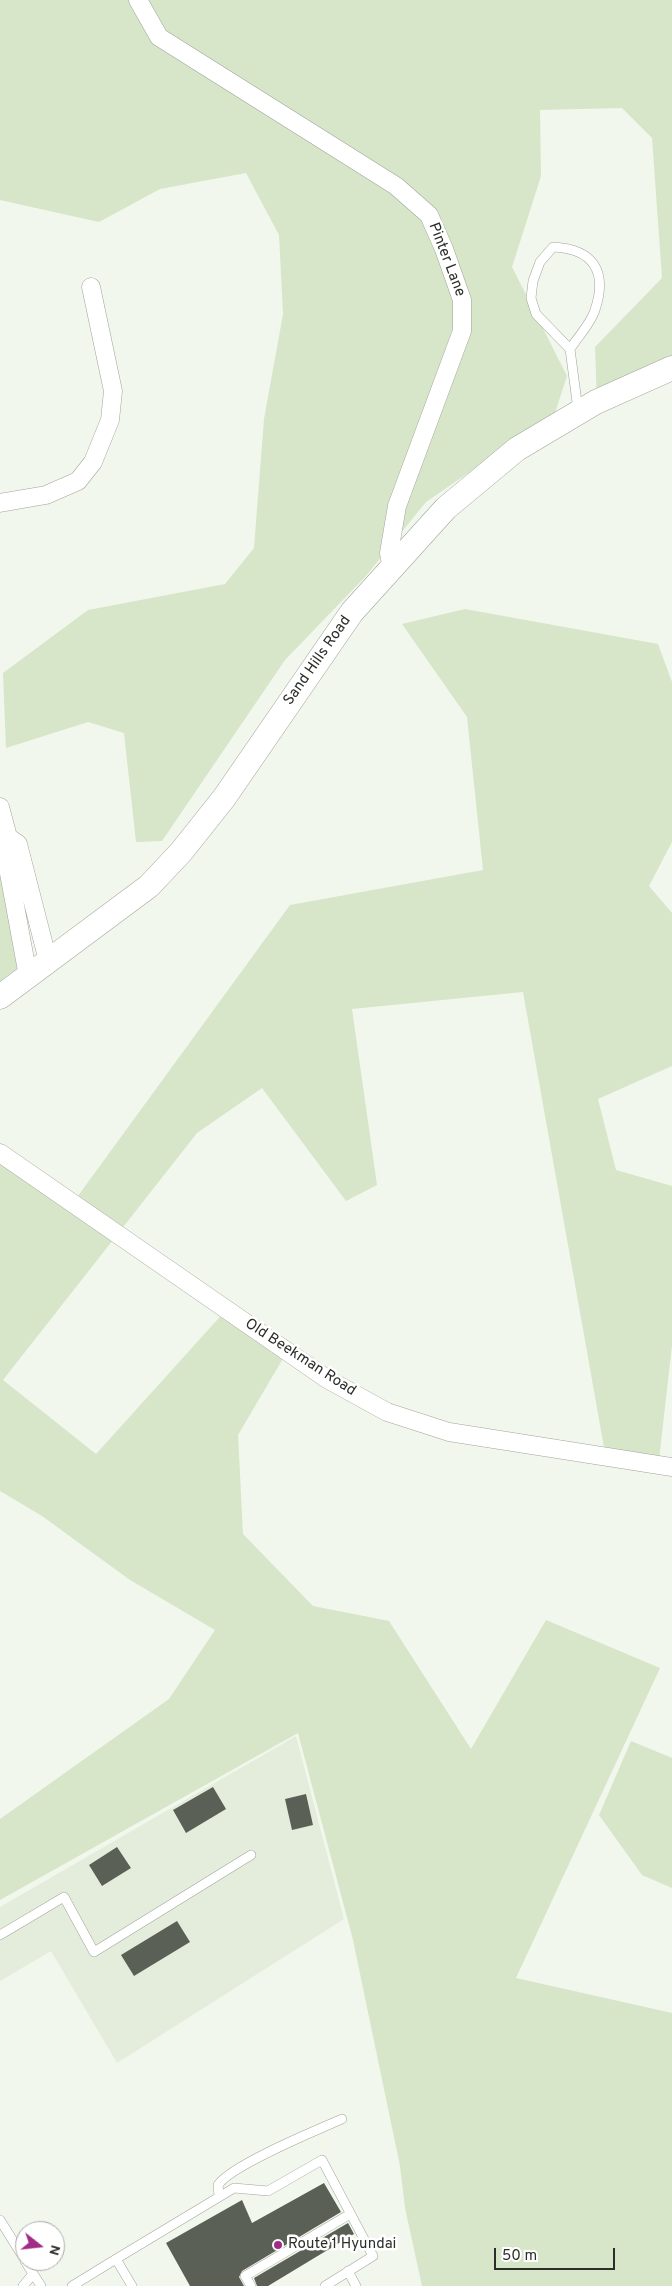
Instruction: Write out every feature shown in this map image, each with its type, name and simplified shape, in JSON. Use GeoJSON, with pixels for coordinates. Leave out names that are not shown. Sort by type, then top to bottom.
{"type":"FeatureCollection","features":[{"type":"Feature","properties":{"kind":"street","name":"Pinter Lane"},"geometry":{"type":"LineString","coordinates":[[138,0],[159,37],[396,186],[428,215],[444,250],[462,300],[462,331],[397,506],[389,553],[392,569]]}},
{"type":"Feature","properties":{"kind":"street"},"geometry":{"type":"LineString","coordinates":[[0,503],[46,495],[70,485],[78,481],[93,462],[110,420],[113,391],[91,287]]}},
{"type":"Feature","properties":{"kind":"street","name":"Sand Hills Road"},"geometry":{"type":"LineString","coordinates":[[0,997],[149,886],[181,852],[224,798],[352,612],[446,508],[518,449],[578,412],[672,368]]}},
{"type":"Feature","properties":{"kind":"street"},"geometry":{"type":"LineString","coordinates":[[0,807],[8,837],[4,846],[28,976]]}},
{"type":"Feature","properties":{"kind":"street"},"geometry":{"type":"LineString","coordinates":[[8,837],[18,844],[48,961]]}},
{"type":"Feature","properties":{"kind":"street","name":"Old Beekman Road"},"geometry":{"type":"LineString","coordinates":[[0,1153],[327,1379],[387,1412],[449,1432],[672,1467]]}},
{"type":"Feature","properties":{"kind":"lane"},"geometry":{"type":"LineString","coordinates":[[570,349],[595,312],[600,290],[597,269],[585,254],[571,248],[553,248],[540,262],[533,281],[531,298],[536,314],[570,349],[578,412]]}},
{"type":"Feature","properties":{"kind":"lane"},"geometry":{"type":"LineString","coordinates":[[0,1935],[64,1897],[94,1952],[251,1855]]}},
{"type":"Feature","properties":{"kind":"lane"},"geometry":{"type":"LineString","coordinates":[[219,2196],[218,2185],[226,2175],[342,2119]]}},
{"type":"Feature","properties":{"kind":"lane"},"geometry":{"type":"LineString","coordinates":[[72,2286],[234,2188],[268,2191],[322,2160],[373,2256],[324,2286]]}},
{"type":"Feature","properties":{"kind":"lane"},"geometry":{"type":"LineString","coordinates":[[251,2286],[245,2276],[350,2214]]}},
{"type":"Feature","properties":{"kind":"lane"},"geometry":{"type":"LineString","coordinates":[[0,2220],[15,2245]]}},
{"type":"Feature","properties":{"kind":"lane"},"geometry":{"type":"LineString","coordinates":[[116,2259],[132,2286]]}},
{"type":"Feature","properties":{"kind":"lane"},"geometry":{"type":"LineString","coordinates":[[31,2271],[41,2286]]}},
{"type":"Feature","properties":{"kind":"lane"},"geometry":{"type":"LineString","coordinates":[[348,2272],[356,2286]]}},
{"type":"Feature","properties":{"kind":"lane"},"geometry":{"type":"LineString","coordinates":[[23,2286],[33,2274]]}},
{"type":"Feature","properties":{"kind":"shaded area"},"geometry":{"type":"Polygon","coordinates":[[[0,0],[672,0],[672,375],[597,404],[595,347],[662,278],[652,138],[622,108],[540,110],[541,176],[512,267],[567,376],[555,413],[426,502],[365,577],[285,660],[162,841],[136,842],[124,733],[88,722],[6,748],[3,673],[88,610],[225,584],[254,548],[264,419],[283,314],[279,235],[246,173],[160,189],[99,222],[0,200],[0,0]]]}},
{"type":"Feature","properties":{"kind":"shaded area"},"geometry":{"type":"Polygon","coordinates":[[[465,609],[658,644],[672,682],[672,842],[649,886],[672,913],[672,1066],[598,1099],[616,1170],[672,1186],[672,1345],[659,1460],[605,1453],[523,992],[352,1009],[377,1185],[346,1201],[262,1088],[197,1133],[3,1380],[96,1454],[227,1309],[288,1350],[238,1435],[243,1534],[313,1606],[389,1621],[471,1749],[546,1620],[660,1668],[516,1978],[672,2013],[672,2286],[422,2286],[405,2208],[400,2166],[353,1940],[298,1733],[0,1900],[0,1819],[169,1699],[215,1630],[130,1580],[42,1516],[0,1491],[0,1152],[75,1200],[290,905],[483,870],[467,717],[402,624],[465,609]]]}},
{"type":"Feature","properties":{"kind":"shaded area"},"geometry":{"type":"Polygon","coordinates":[[[0,837],[29,980],[0,1000],[0,837]]]}},
{"type":"Feature","properties":{"kind":"shaded area"},"geometry":{"type":"Polygon","coordinates":[[[296,1736],[344,1919],[117,2063],[51,1951],[0,1981],[0,1907],[296,1736]]]}},
{"type":"Feature","properties":{"kind":"shaded area"},"geometry":{"type":"Polygon","coordinates":[[[631,1741],[672,1758],[672,1888],[642,1875],[599,1815],[631,1741]]]}},
{"type":"Feature","properties":{"kind":"building"},"geometry":{"type":"Polygon","coordinates":[[[213,1787],[226,1809],[186,1833],[173,1810],[213,1787]]]}},
{"type":"Feature","properties":{"kind":"building"},"geometry":{"type":"Polygon","coordinates":[[[306,1794],[313,1825],[292,1830],[285,1799],[306,1794]]]}},
{"type":"Feature","properties":{"kind":"building"},"geometry":{"type":"Polygon","coordinates":[[[117,1847],[131,1868],[102,1886],[89,1865],[117,1847]]]}},
{"type":"Feature","properties":{"kind":"building"},"geometry":{"type":"Polygon","coordinates":[[[177,1921],[190,1942],[134,1976],[121,1955],[177,1921]]]}},
{"type":"Feature","properties":{"kind":"building","name":"Route 1 Hyundai"},"geometry":{"type":"Polygon","coordinates":[[[324,2183],[341,2212],[242,2271],[239,2277],[244,2286],[190,2286],[166,2243],[242,2200],[252,2223],[324,2183]]]}},
{"type":"Feature","properties":{"kind":"building"},"geometry":{"type":"Polygon","coordinates":[[[348,2223],[354,2234],[268,2286],[257,2286],[254,2278],[348,2223]]]}},
{"type":"Feature","properties":{"kind":"place","name":"Route 1 Hyundai"},"geometry":{"type":"Point","coordinates":[278,2245]}}]}
